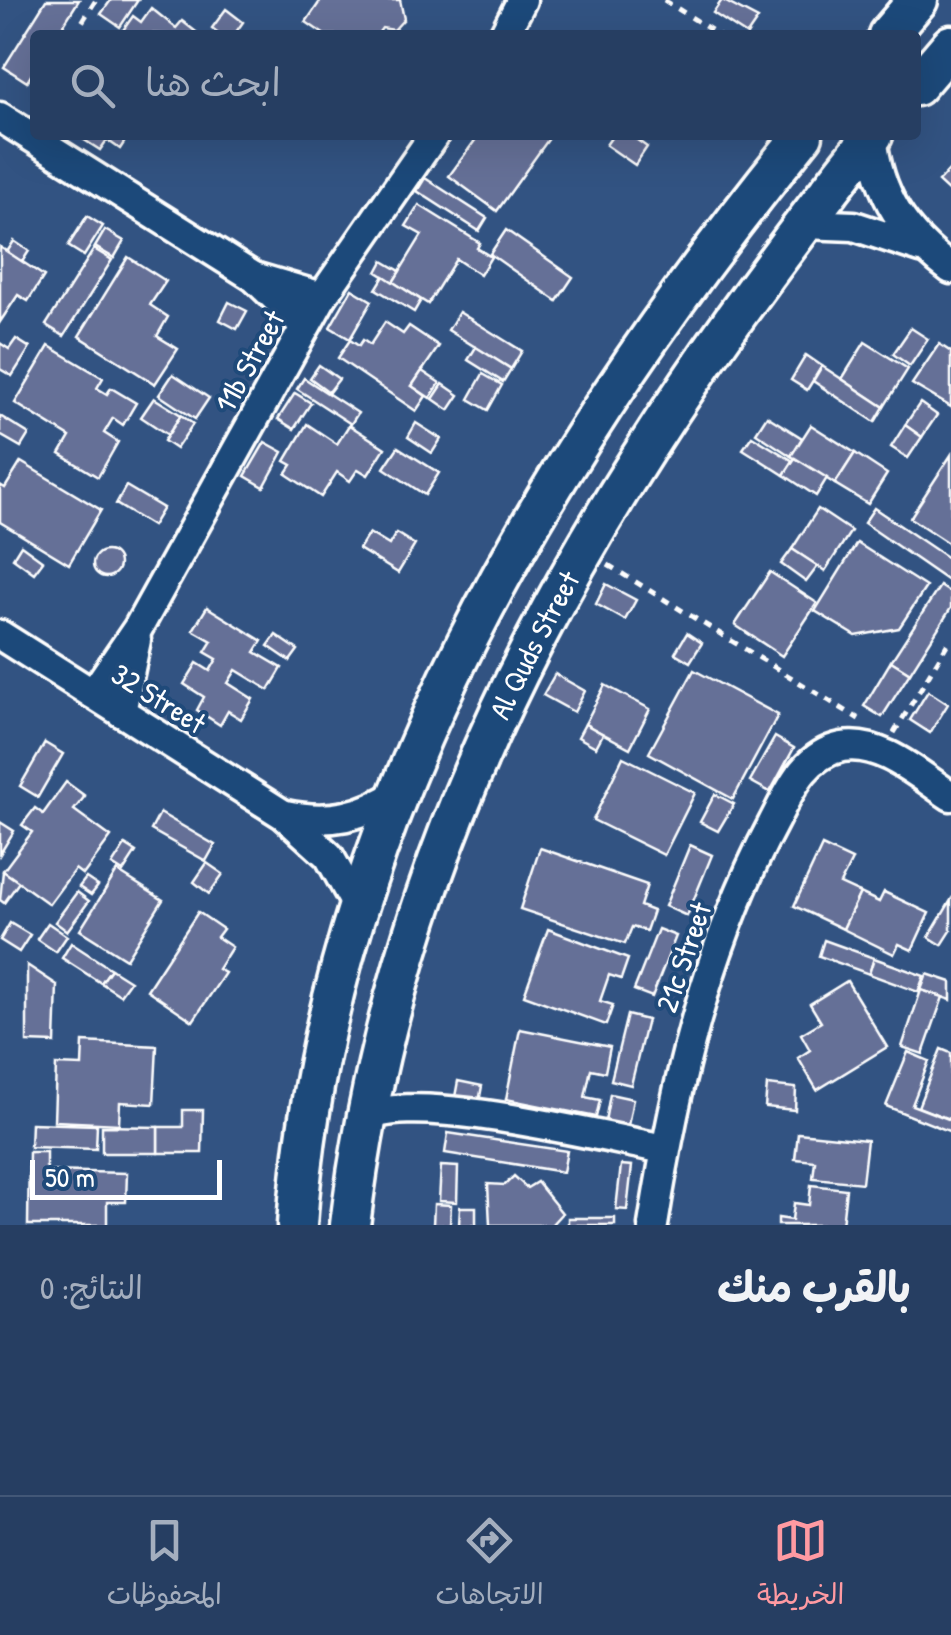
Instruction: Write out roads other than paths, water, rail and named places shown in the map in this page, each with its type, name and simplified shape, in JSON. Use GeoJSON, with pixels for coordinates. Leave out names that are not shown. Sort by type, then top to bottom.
{"type":"FeatureCollection","features":[{"type":"Feature","properties":{"kind":"main road"},"geometry":{"type":"LineString","coordinates":[[892,30],[918,0]]}},
{"type":"Feature","properties":{"kind":"main road"},"geometry":{"type":"LineString","coordinates":[[921,80],[951,45]]}},
{"type":"Feature","properties":{"kind":"main road","name":"Al Quds Street"},"geometry":{"type":"LineString","coordinates":[[297,1225],[327,1020],[358,908],[400,792],[460,654],[577,450],[751,199],[800,140]]}},
{"type":"Feature","properties":{"kind":"main road","name":"Al Quds Street"},"geometry":{"type":"LineString","coordinates":[[350,1225],[364,1120],[426,885],[467,778],[512,680],[584,550],[682,394],[804,224],[870,140]]}},
{"type":"Feature","properties":{"kind":"main road"},"geometry":{"type":"LineString","coordinates":[[315,1225],[330,1068],[327,1020]]}},
{"type":"Feature","properties":{"kind":"street"},"geometry":{"type":"LineString","coordinates":[[507,30],[522,0]]}},
{"type":"Feature","properties":{"kind":"street"},"geometry":{"type":"LineString","coordinates":[[0,117],[30,136]]}},
{"type":"Feature","properties":{"kind":"street"},"geometry":{"type":"LineString","coordinates":[[37,140],[254,277],[306,326]]}},
{"type":"Feature","properties":{"kind":"street","name":"11b Street"},"geometry":{"type":"LineString","coordinates":[[92,694],[138,628],[322,297],[431,140]]}},
{"type":"Feature","properties":{"kind":"street"},"geometry":{"type":"LineString","coordinates":[[874,140],[882,187],[901,222],[926,251],[951,270]]}},
{"type":"Feature","properties":{"kind":"street"},"geometry":{"type":"LineString","coordinates":[[804,224],[854,226],[926,251]]}},
{"type":"Feature","properties":{"kind":"street"},"geometry":{"type":"LineString","coordinates":[[254,277],[322,297]]}},
{"type":"Feature","properties":{"kind":"street","name":"11b Street"},"geometry":{"type":"LineString","coordinates":[[121,712],[138,628]]}},
{"type":"Feature","properties":{"kind":"street","name":"32 Street"},"geometry":{"type":"LineString","coordinates":[[0,636],[284,815],[329,856],[358,908]]}},
{"type":"Feature","properties":{"kind":"street","name":"21c Street"},"geometry":{"type":"LineString","coordinates":[[654,1225],[665,1149],[702,996],[740,891],[796,780],[808,765],[844,747],[886,746],[951,796]]}},
{"type":"Feature","properties":{"kind":"street","name":"32 Street"},"geometry":{"type":"LineString","coordinates":[[284,815],[308,820],[344,818],[379,806],[400,792]]}},
{"type":"Feature","properties":{"kind":"street"},"geometry":{"type":"LineString","coordinates":[[364,1120],[387,1109],[434,1108],[665,1149]]}}]}
